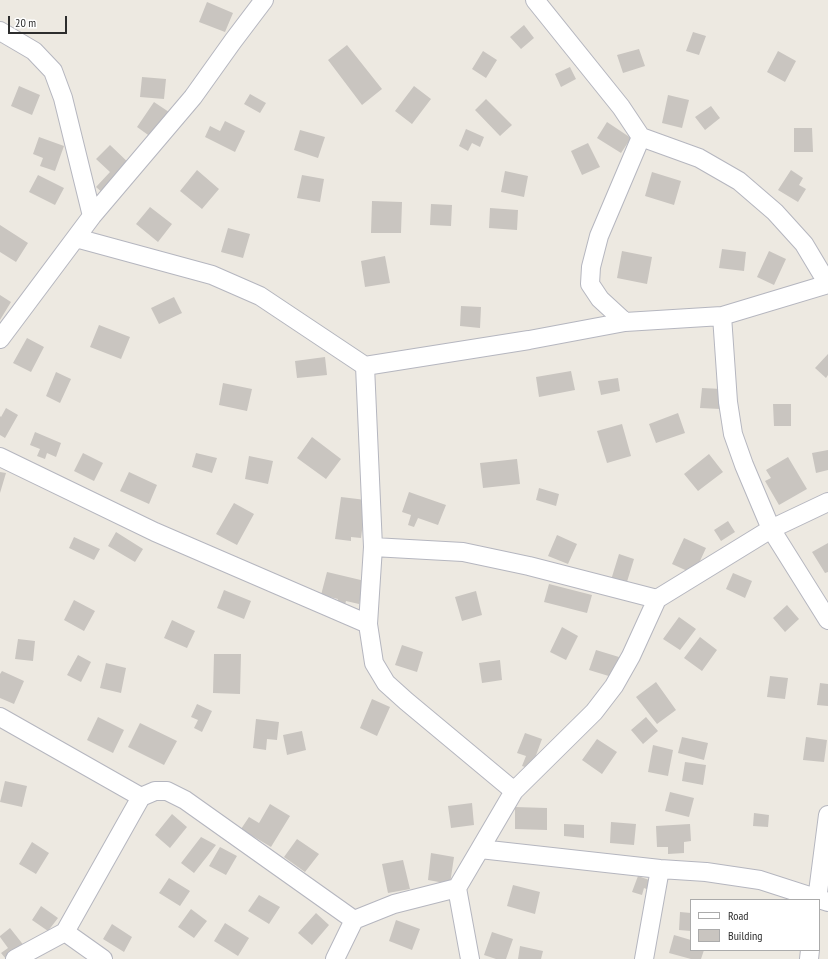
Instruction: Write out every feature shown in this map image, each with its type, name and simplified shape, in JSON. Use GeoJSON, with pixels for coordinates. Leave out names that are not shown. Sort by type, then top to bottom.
{"type":"FeatureCollection","features":[{"type":"Feature","properties":{"kind":"street"},"geometry":{"type":"LineString","coordinates":[[0,339],[92,216],[193,97],[264,0]]}},
{"type":"Feature","properties":{"kind":"street"},"geometry":{"type":"LineString","coordinates":[[76,238],[212,274],[260,296],[364,366],[529,340],[625,322],[722,316],[828,284],[804,244],[775,212],[739,181],[699,158],[641,137],[621,107],[535,0]]}},
{"type":"Feature","properties":{"kind":"street"},"geometry":{"type":"LineString","coordinates":[[0,31],[34,51],[53,71],[63,98],[92,216]]}},
{"type":"Feature","properties":{"kind":"street"},"geometry":{"type":"LineString","coordinates":[[625,322],[600,299],[593,289],[590,284],[591,268],[599,236],[641,137]]}},
{"type":"Feature","properties":{"kind":"street"},"geometry":{"type":"LineString","coordinates":[[722,316],[728,402],[733,434],[744,465],[771,529],[828,620]]}},
{"type":"Feature","properties":{"kind":"street"},"geometry":{"type":"LineString","coordinates":[[364,366],[373,547],[368,624],[374,663],[386,683],[514,791]]}},
{"type":"Feature","properties":{"kind":"street"},"geometry":{"type":"LineString","coordinates":[[0,457],[155,532],[368,624]]}},
{"type":"Feature","properties":{"kind":"street"},"geometry":{"type":"LineString","coordinates":[[470,959],[457,888],[514,791],[594,712],[614,686],[631,656],[657,599],[771,529],[828,502]]}},
{"type":"Feature","properties":{"kind":"street"},"geometry":{"type":"LineString","coordinates":[[373,547],[463,552],[529,566],[657,599]]}},
{"type":"Feature","properties":{"kind":"street"},"geometry":{"type":"LineString","coordinates":[[0,717],[141,797]]}},
{"type":"Feature","properties":{"kind":"street"},"geometry":{"type":"LineString","coordinates":[[16,959],[65,932],[141,797],[155,791],[168,790],[185,800],[354,920]]}},
{"type":"Feature","properties":{"kind":"street"},"geometry":{"type":"LineString","coordinates":[[820,900],[828,815]]}},
{"type":"Feature","properties":{"kind":"street"},"geometry":{"type":"LineString","coordinates":[[480,849],[660,869],[706,872],[760,880],[817,899]]}},
{"type":"Feature","properties":{"kind":"street"},"geometry":{"type":"LineString","coordinates":[[644,959],[660,869]]}},
{"type":"Feature","properties":{"kind":"street"},"geometry":{"type":"LineString","coordinates":[[335,959],[354,920],[394,904],[457,888]]}},
{"type":"Feature","properties":{"kind":"street"},"geometry":{"type":"LineString","coordinates":[[65,932],[104,959]]}},
{"type":"Feature","properties":{"kind":"building"},"geometry":{"type":"Polygon","coordinates":[[[207,2],[233,13],[225,32],[199,22],[207,2]]]}},
{"type":"Feature","properties":{"kind":"building"},"geometry":{"type":"Polygon","coordinates":[[[524,25],[534,38],[521,49],[510,37],[524,25]]]}},
{"type":"Feature","properties":{"kind":"building"},"geometry":{"type":"Polygon","coordinates":[[[693,32],[706,36],[699,55],[686,51],[693,32]]]}},
{"type":"Feature","properties":{"kind":"building"},"geometry":{"type":"Polygon","coordinates":[[[347,45],[382,89],[362,105],[328,60],[347,45]]]}},
{"type":"Feature","properties":{"kind":"building"},"geometry":{"type":"Polygon","coordinates":[[[639,49],[645,66],[623,73],[617,55],[639,49]]]}},
{"type":"Feature","properties":{"kind":"building"},"geometry":{"type":"Polygon","coordinates":[[[483,51],[497,60],[486,78],[472,69],[483,51]]]}},
{"type":"Feature","properties":{"kind":"building"},"geometry":{"type":"Polygon","coordinates":[[[778,51],[796,61],[785,82],[767,72],[778,51]]]}},
{"type":"Feature","properties":{"kind":"building"},"geometry":{"type":"Polygon","coordinates":[[[570,67],[576,79],[561,87],[555,74],[570,67]]]}},
{"type":"Feature","properties":{"kind":"building"},"geometry":{"type":"Polygon","coordinates":[[[142,77],[166,79],[164,99],[140,97],[142,77]]]}},
{"type":"Feature","properties":{"kind":"building"},"geometry":{"type":"Polygon","coordinates":[[[19,86],[40,95],[32,115],[11,106],[19,86]]]}},
{"type":"Feature","properties":{"kind":"building"},"geometry":{"type":"Polygon","coordinates":[[[414,86],[431,99],[412,124],[395,111],[414,86]]]}},
{"type":"Feature","properties":{"kind":"building"},"geometry":{"type":"Polygon","coordinates":[[[250,94],[266,103],[260,113],[244,104],[250,94]]]}},
{"type":"Feature","properties":{"kind":"building"},"geometry":{"type":"Polygon","coordinates":[[[668,95],[689,100],[682,128],[662,123],[668,95]]]}},
{"type":"Feature","properties":{"kind":"building"},"geometry":{"type":"Polygon","coordinates":[[[486,99],[512,125],[500,136],[475,110],[486,99]]]}},
{"type":"Feature","properties":{"kind":"building"},"geometry":{"type":"Polygon","coordinates":[[[154,102],[169,112],[151,137],[137,127],[154,102]]]}},
{"type":"Feature","properties":{"kind":"building"},"geometry":{"type":"Polygon","coordinates":[[[711,106],[720,118],[705,130],[695,117],[711,106]]]}},
{"type":"Feature","properties":{"kind":"building"},"geometry":{"type":"Polygon","coordinates":[[[225,121],[245,131],[235,152],[205,137],[210,126],[220,131],[225,121]]]}},
{"type":"Feature","properties":{"kind":"building"},"geometry":{"type":"Polygon","coordinates":[[[607,122],[631,138],[621,153],[597,138],[607,122]]]}},
{"type":"Feature","properties":{"kind":"building"},"geometry":{"type":"Polygon","coordinates":[[[794,128],[812,128],[813,152],[794,152],[794,128]]]}},
{"type":"Feature","properties":{"kind":"building"},"geometry":{"type":"Polygon","coordinates":[[[466,129],[484,137],[480,147],[472,143],[468,151],[459,146],[466,129]]]}},
{"type":"Feature","properties":{"kind":"building"},"geometry":{"type":"Polygon","coordinates":[[[300,130],[325,137],[318,158],[294,150],[300,130]]]}},
{"type":"Feature","properties":{"kind":"building"},"geometry":{"type":"Polygon","coordinates":[[[39,137],[64,146],[55,171],[40,166],[43,158],[33,154],[39,137]]]}},
{"type":"Feature","properties":{"kind":"building"},"geometry":{"type":"Polygon","coordinates":[[[588,143],[600,167],[582,175],[571,151],[588,143]]]}},
{"type":"Feature","properties":{"kind":"building"},"geometry":{"type":"Polygon","coordinates":[[[110,145],[132,166],[104,194],[96,187],[110,172],[96,159],[110,145]]]}},
{"type":"Feature","properties":{"kind":"building"},"geometry":{"type":"Polygon","coordinates":[[[197,170],[219,189],[202,209],[180,191],[197,170]]]}},
{"type":"Feature","properties":{"kind":"building"},"geometry":{"type":"Polygon","coordinates":[[[791,170],[803,178],[799,185],[806,189],[798,202],[778,190],[791,170]]]}},
{"type":"Feature","properties":{"kind":"building"},"geometry":{"type":"Polygon","coordinates":[[[505,171],[528,176],[524,197],[501,192],[505,171]]]}},
{"type":"Feature","properties":{"kind":"building"},"geometry":{"type":"Polygon","coordinates":[[[652,172],[681,181],[674,205],[645,196],[652,172]]]}},
{"type":"Feature","properties":{"kind":"building"},"geometry":{"type":"Polygon","coordinates":[[[38,175],[64,188],[55,205],[29,192],[38,175]]]}},
{"type":"Feature","properties":{"kind":"building"},"geometry":{"type":"Polygon","coordinates":[[[302,175],[324,179],[320,202],[297,198],[302,175]]]}},
{"type":"Feature","properties":{"kind":"building"},"geometry":{"type":"Polygon","coordinates":[[[372,201],[402,202],[401,233],[371,233],[372,201]]]}},
{"type":"Feature","properties":{"kind":"building"},"geometry":{"type":"Polygon","coordinates":[[[431,204],[452,205],[451,226],[430,225],[431,204]]]}},
{"type":"Feature","properties":{"kind":"building"},"geometry":{"type":"Polygon","coordinates":[[[150,207],[172,224],[158,242],[136,224],[150,207]]]}},
{"type":"Feature","properties":{"kind":"building"},"geometry":{"type":"Polygon","coordinates":[[[490,208],[518,210],[517,230],[489,228],[490,208]]]}},
{"type":"Feature","properties":{"kind":"building"},"geometry":{"type":"Polygon","coordinates":[[[0,225],[28,243],[16,262],[0,252],[0,225]]]}},
{"type":"Feature","properties":{"kind":"building"},"geometry":{"type":"Polygon","coordinates":[[[228,228],[250,234],[243,258],[221,252],[228,228]]]}},
{"type":"Feature","properties":{"kind":"building"},"geometry":{"type":"Polygon","coordinates":[[[722,249],[746,252],[744,271],[719,268],[722,249]]]}},
{"type":"Feature","properties":{"kind":"building"},"geometry":{"type":"Polygon","coordinates":[[[622,251],[652,257],[647,284],[617,278],[622,251]]]}},
{"type":"Feature","properties":{"kind":"building"},"geometry":{"type":"Polygon","coordinates":[[[769,251],[786,259],[774,285],[757,277],[769,251]]]}},
{"type":"Feature","properties":{"kind":"building"},"geometry":{"type":"Polygon","coordinates":[[[385,256],[390,283],[365,287],[361,261],[385,256]]]}},
{"type":"Feature","properties":{"kind":"building"},"geometry":{"type":"Polygon","coordinates":[[[0,295],[11,302],[0,320],[0,295]]]}},
{"type":"Feature","properties":{"kind":"building"},"geometry":{"type":"Polygon","coordinates":[[[174,297],[182,313],[159,324],[151,308],[174,297]]]}},
{"type":"Feature","properties":{"kind":"building"},"geometry":{"type":"Polygon","coordinates":[[[461,306],[481,307],[480,328],[460,326],[461,306]]]}},
{"type":"Feature","properties":{"kind":"building"},"geometry":{"type":"Polygon","coordinates":[[[99,325],[130,337],[121,359],[90,347],[99,325]]]}},
{"type":"Feature","properties":{"kind":"building"},"geometry":{"type":"Polygon","coordinates":[[[27,338],[44,347],[31,372],[13,363],[27,338]]]}},
{"type":"Feature","properties":{"kind":"building"},"geometry":{"type":"Polygon","coordinates":[[[828,354],[828,375],[826,378],[815,368],[828,354]]]}},
{"type":"Feature","properties":{"kind":"building"},"geometry":{"type":"Polygon","coordinates":[[[325,357],[327,375],[297,378],[295,361],[325,357]]]}},
{"type":"Feature","properties":{"kind":"building"},"geometry":{"type":"Polygon","coordinates":[[[571,371],[575,390],[539,397],[536,377],[571,371]]]}},
{"type":"Feature","properties":{"kind":"building"},"geometry":{"type":"Polygon","coordinates":[[[56,372],[71,379],[60,403],[46,396],[56,372]]]}},
{"type":"Feature","properties":{"kind":"building"},"geometry":{"type":"Polygon","coordinates":[[[618,378],[620,391],[601,395],[598,381],[618,378]]]}},
{"type":"Feature","properties":{"kind":"building"},"geometry":{"type":"Polygon","coordinates":[[[223,383],[252,389],[247,411],[219,405],[223,383]]]}},
{"type":"Feature","properties":{"kind":"building"},"geometry":{"type":"Polygon","coordinates":[[[702,388],[722,389],[720,409],[700,408],[702,388]]]}},
{"type":"Feature","properties":{"kind":"building"},"geometry":{"type":"Polygon","coordinates":[[[773,404],[791,404],[791,426],[774,426],[773,404]]]}},
{"type":"Feature","properties":{"kind":"building"},"geometry":{"type":"Polygon","coordinates":[[[6,408],[18,415],[5,438],[0,435],[0,416],[1,417],[6,408]]]}},
{"type":"Feature","properties":{"kind":"building"},"geometry":{"type":"Polygon","coordinates":[[[678,413],[685,433],[656,443],[649,424],[678,413]]]}},
{"type":"Feature","properties":{"kind":"building"},"geometry":{"type":"Polygon","coordinates":[[[622,424],[631,456],[607,463],[597,431],[622,424]]]}},
{"type":"Feature","properties":{"kind":"building"},"geometry":{"type":"Polygon","coordinates":[[[35,432],[61,443],[56,457],[47,453],[45,459],[37,456],[40,449],[30,445],[35,432]]]}},
{"type":"Feature","properties":{"kind":"building"},"geometry":{"type":"Polygon","coordinates":[[[312,437],[341,459],[326,479],[297,458],[312,437]]]}},
{"type":"Feature","properties":{"kind":"building"},"geometry":{"type":"Polygon","coordinates":[[[828,450],[828,470],[816,473],[812,453],[828,450]]]}},
{"type":"Feature","properties":{"kind":"building"},"geometry":{"type":"Polygon","coordinates":[[[83,453],[103,463],[94,481],[74,471],[83,453]]]}},
{"type":"Feature","properties":{"kind":"building"},"geometry":{"type":"Polygon","coordinates":[[[196,453],[217,458],[212,473],[192,467],[196,453]]]}},
{"type":"Feature","properties":{"kind":"building"},"geometry":{"type":"Polygon","coordinates":[[[709,454],[723,472],[698,491],[684,474],[709,454]]]}},
{"type":"Feature","properties":{"kind":"building"},"geometry":{"type":"Polygon","coordinates":[[[249,456],[273,461],[268,484],[245,479],[249,456]]]}},
{"type":"Feature","properties":{"kind":"building"},"geometry":{"type":"Polygon","coordinates":[[[788,457],[807,489],[779,505],[765,481],[771,478],[766,470],[788,457]]]}},
{"type":"Feature","properties":{"kind":"building"},"geometry":{"type":"Polygon","coordinates":[[[517,459],[520,484],[483,488],[480,463],[517,459]]]}},
{"type":"Feature","properties":{"kind":"building"},"geometry":{"type":"Polygon","coordinates":[[[0,472],[6,473],[0,493],[0,472]]]}},
{"type":"Feature","properties":{"kind":"building"},"geometry":{"type":"Polygon","coordinates":[[[129,472],[157,485],[149,504],[120,491],[129,472]]]}},
{"type":"Feature","properties":{"kind":"building"},"geometry":{"type":"Polygon","coordinates":[[[539,488],[559,494],[556,506],[536,500],[539,488]]]}},
{"type":"Feature","properties":{"kind":"building"},"geometry":{"type":"Polygon","coordinates":[[[409,492],[446,505],[438,525],[418,518],[414,527],[408,525],[411,515],[402,512],[409,492]]]}},
{"type":"Feature","properties":{"kind":"building"},"geometry":{"type":"Polygon","coordinates":[[[341,497],[366,500],[361,538],[351,537],[351,541],[335,539],[341,497]]]}},
{"type":"Feature","properties":{"kind":"building"},"geometry":{"type":"Polygon","coordinates":[[[234,503],[254,514],[237,545],[216,534],[234,503]]]}},
{"type":"Feature","properties":{"kind":"building"},"geometry":{"type":"Polygon","coordinates":[[[728,521],[735,532],[721,541],[714,530],[728,521]]]}},
{"type":"Feature","properties":{"kind":"building"},"geometry":{"type":"Polygon","coordinates":[[[116,532],[143,549],[135,562],[108,546],[116,532]]]}},
{"type":"Feature","properties":{"kind":"building"},"geometry":{"type":"Polygon","coordinates":[[[557,535],[577,544],[568,564],[548,556],[557,535]]]}},
{"type":"Feature","properties":{"kind":"building"},"geometry":{"type":"Polygon","coordinates":[[[74,537],[100,549],[94,560],[69,548],[74,537]]]}},
{"type":"Feature","properties":{"kind":"building"},"geometry":{"type":"Polygon","coordinates":[[[684,538],[706,548],[694,574],[672,564],[684,538]]]}},
{"type":"Feature","properties":{"kind":"building"},"geometry":{"type":"Polygon","coordinates":[[[828,543],[828,572],[825,573],[812,552],[828,543]]]}},
{"type":"Feature","properties":{"kind":"building"},"geometry":{"type":"Polygon","coordinates":[[[619,554],[634,559],[626,585],[611,580],[619,554]]]}},
{"type":"Feature","properties":{"kind":"building"},"geometry":{"type":"Polygon","coordinates":[[[327,572],[365,581],[359,604],[346,601],[344,609],[336,607],[338,599],[321,595],[327,572]]]}},
{"type":"Feature","properties":{"kind":"building"},"geometry":{"type":"Polygon","coordinates":[[[733,573],[752,581],[745,598],[726,589],[733,573]]]}},
{"type":"Feature","properties":{"kind":"building"},"geometry":{"type":"Polygon","coordinates":[[[549,584],[592,595],[587,613],[544,602],[549,584]]]}},
{"type":"Feature","properties":{"kind":"building"},"geometry":{"type":"Polygon","coordinates":[[[224,590],[251,601],[244,619],[217,608],[224,590]]]}},
{"type":"Feature","properties":{"kind":"building"},"geometry":{"type":"Polygon","coordinates":[[[476,591],[482,615],[462,621],[455,597],[476,591]]]}},
{"type":"Feature","properties":{"kind":"building"},"geometry":{"type":"Polygon","coordinates":[[[74,600],[95,611],[84,631],[64,620],[74,600]]]}},
{"type":"Feature","properties":{"kind":"building"},"geometry":{"type":"Polygon","coordinates":[[[787,605],[799,619],[785,632],[773,618],[787,605]]]}},
{"type":"Feature","properties":{"kind":"building"},"geometry":{"type":"Polygon","coordinates":[[[679,617],[696,629],[680,650],[663,639],[679,617]]]}},
{"type":"Feature","properties":{"kind":"building"},"geometry":{"type":"Polygon","coordinates":[[[172,620],[195,631],[187,648],[164,638],[172,620]]]}},
{"type":"Feature","properties":{"kind":"building"},"geometry":{"type":"Polygon","coordinates":[[[562,627],[578,636],[566,660],[550,652],[562,627]]]}},
{"type":"Feature","properties":{"kind":"building"},"geometry":{"type":"Polygon","coordinates":[[[700,637],[717,650],[702,671],[684,658],[700,637]]]}},
{"type":"Feature","properties":{"kind":"building"},"geometry":{"type":"Polygon","coordinates":[[[18,639],[35,641],[33,661],[15,659],[18,639]]]}},
{"type":"Feature","properties":{"kind":"building"},"geometry":{"type":"Polygon","coordinates":[[[402,645],[423,652],[417,672],[395,665],[402,645]]]}},
{"type":"Feature","properties":{"kind":"building"},"geometry":{"type":"Polygon","coordinates":[[[596,650],[619,657],[612,677],[589,670],[596,650]]]}},
{"type":"Feature","properties":{"kind":"building"},"geometry":{"type":"Polygon","coordinates":[[[214,654],[241,654],[240,694],[213,693],[214,654]]]}},
{"type":"Feature","properties":{"kind":"building"},"geometry":{"type":"Polygon","coordinates":[[[78,655],[91,662],[81,682],[67,675],[78,655]]]}},
{"type":"Feature","properties":{"kind":"building"},"geometry":{"type":"Polygon","coordinates":[[[500,660],[502,680],[482,683],[479,663],[500,660]]]}},
{"type":"Feature","properties":{"kind":"building"},"geometry":{"type":"Polygon","coordinates":[[[106,663],[126,668],[121,693],[100,688],[106,663]]]}},
{"type":"Feature","properties":{"kind":"building"},"geometry":{"type":"Polygon","coordinates":[[[2,671],[24,681],[14,704],[0,698],[0,674],[2,671]]]}},
{"type":"Feature","properties":{"kind":"building"},"geometry":{"type":"Polygon","coordinates":[[[770,676],[788,678],[785,699],[767,697],[770,676]]]}},
{"type":"Feature","properties":{"kind":"building"},"geometry":{"type":"Polygon","coordinates":[[[656,682],[676,710],[657,724],[636,697],[656,682]]]}},
{"type":"Feature","properties":{"kind":"building"},"geometry":{"type":"Polygon","coordinates":[[[820,683],[828,684],[828,706],[817,705],[820,683]]]}},
{"type":"Feature","properties":{"kind":"building"},"geometry":{"type":"Polygon","coordinates":[[[372,699],[390,707],[377,736],[360,728],[372,699]]]}},
{"type":"Feature","properties":{"kind":"building"},"geometry":{"type":"Polygon","coordinates":[[[197,704],[212,711],[202,732],[194,728],[198,720],[191,717],[197,704]]]}},
{"type":"Feature","properties":{"kind":"building"},"geometry":{"type":"Polygon","coordinates":[[[98,717],[124,730],[113,753],[87,740],[98,717]]]}},
{"type":"Feature","properties":{"kind":"building"},"geometry":{"type":"Polygon","coordinates":[[[646,717],[658,731],[643,744],[631,730],[646,717]]]}},
{"type":"Feature","properties":{"kind":"building"},"geometry":{"type":"Polygon","coordinates":[[[256,719],[279,722],[277,740],[267,739],[266,750],[253,748],[256,719]]]}},
{"type":"Feature","properties":{"kind":"building"},"geometry":{"type":"Polygon","coordinates":[[[140,723],[177,741],[164,765],[128,747],[140,723]]]}},
{"type":"Feature","properties":{"kind":"building"},"geometry":{"type":"Polygon","coordinates":[[[302,731],[306,750],[287,755],[283,735],[302,731]]]}},
{"type":"Feature","properties":{"kind":"building"},"geometry":{"type":"Polygon","coordinates":[[[525,733],[542,739],[531,769],[522,766],[526,756],[517,753],[525,733]]]}},
{"type":"Feature","properties":{"kind":"building"},"geometry":{"type":"Polygon","coordinates":[[[682,737],[708,743],[704,760],[678,753],[682,737]]]}},
{"type":"Feature","properties":{"kind":"building"},"geometry":{"type":"Polygon","coordinates":[[[806,737],[827,740],[824,762],[803,760],[806,737]]]}},
{"type":"Feature","properties":{"kind":"building"},"geometry":{"type":"Polygon","coordinates":[[[597,739],[617,752],[602,774],[582,760],[597,739]]]}},
{"type":"Feature","properties":{"kind":"building"},"geometry":{"type":"Polygon","coordinates":[[[653,745],[673,750],[668,776],[648,772],[653,745]]]}},
{"type":"Feature","properties":{"kind":"building"},"geometry":{"type":"Polygon","coordinates":[[[685,762],[706,765],[703,785],[682,781],[685,762]]]}},
{"type":"Feature","properties":{"kind":"building"},"geometry":{"type":"Polygon","coordinates":[[[5,781],[27,786],[22,807],[0,802],[5,781]]]}},
{"type":"Feature","properties":{"kind":"building"},"geometry":{"type":"Polygon","coordinates":[[[670,792],[694,798],[689,817],[665,811],[670,792]]]}},
{"type":"Feature","properties":{"kind":"building"},"geometry":{"type":"Polygon","coordinates":[[[472,803],[474,825],[451,828],[448,806],[472,803]]]}},
{"type":"Feature","properties":{"kind":"building"},"geometry":{"type":"Polygon","coordinates":[[[270,804],[290,816],[271,847],[241,829],[249,817],[259,823],[270,804]]]}},
{"type":"Feature","properties":{"kind":"building"},"geometry":{"type":"Polygon","coordinates":[[[515,807],[547,808],[547,830],[515,829],[515,807]]]}},
{"type":"Feature","properties":{"kind":"building"},"geometry":{"type":"Polygon","coordinates":[[[754,813],[769,815],[768,827],[753,826],[754,813]]]}},
{"type":"Feature","properties":{"kind":"building"},"geometry":{"type":"Polygon","coordinates":[[[172,814],[187,827],[170,848],[155,835],[172,814]]]}},
{"type":"Feature","properties":{"kind":"building"},"geometry":{"type":"Polygon","coordinates":[[[611,822],[636,824],[634,845],[610,843],[611,822]]]}},
{"type":"Feature","properties":{"kind":"building"},"geometry":{"type":"Polygon","coordinates":[[[564,824],[584,825],[584,838],[564,836],[564,824]]]}},
{"type":"Feature","properties":{"kind":"building"},"geometry":{"type":"Polygon","coordinates":[[[690,824],[691,841],[684,842],[684,853],[668,854],[668,847],[657,847],[656,826],[690,824]]]}},
{"type":"Feature","properties":{"kind":"building"},"geometry":{"type":"Polygon","coordinates":[[[201,837],[216,845],[194,873],[181,863],[201,837]]]}},
{"type":"Feature","properties":{"kind":"building"},"geometry":{"type":"Polygon","coordinates":[[[297,839],[319,854],[305,872],[284,857],[297,839]]]}},
{"type":"Feature","properties":{"kind":"building"},"geometry":{"type":"Polygon","coordinates":[[[32,842],[49,853],[36,874],[19,864],[32,842]]]}},
{"type":"Feature","properties":{"kind":"building"},"geometry":{"type":"Polygon","coordinates":[[[220,847],[237,856],[226,875],[209,866],[220,847]]]}},
{"type":"Feature","properties":{"kind":"building"},"geometry":{"type":"Polygon","coordinates":[[[431,853],[454,857],[450,884],[428,880],[431,853]]]}},
{"type":"Feature","properties":{"kind":"building"},"geometry":{"type":"Polygon","coordinates":[[[403,860],[410,889],[388,893],[382,864],[403,860]]]}},
{"type":"Feature","properties":{"kind":"building"},"geometry":{"type":"Polygon","coordinates":[[[638,876],[652,881],[649,890],[644,888],[642,895],[632,892],[638,876]]]}},
{"type":"Feature","properties":{"kind":"building"},"geometry":{"type":"Polygon","coordinates":[[[169,878],[190,891],[180,906],[159,893],[169,878]]]}},
{"type":"Feature","properties":{"kind":"building"},"geometry":{"type":"Polygon","coordinates":[[[513,885],[540,892],[535,914],[507,906],[513,885]]]}},
{"type":"Feature","properties":{"kind":"building"},"geometry":{"type":"Polygon","coordinates":[[[259,895],[280,907],[269,924],[248,911],[259,895]]]}},
{"type":"Feature","properties":{"kind":"building"},"geometry":{"type":"Polygon","coordinates":[[[41,906],[58,918],[48,931],[32,920],[41,906]]]}},
{"type":"Feature","properties":{"kind":"building"},"geometry":{"type":"Polygon","coordinates":[[[191,909],[207,921],[194,938],[178,927],[191,909]]]}},
{"type":"Feature","properties":{"kind":"building"},"geometry":{"type":"Polygon","coordinates":[[[680,912],[690,913],[690,931],[679,930],[680,912]]]}},
{"type":"Feature","properties":{"kind":"building"},"geometry":{"type":"Polygon","coordinates":[[[316,913],[329,925],[312,945],[298,933],[316,913]]]}},
{"type":"Feature","properties":{"kind":"building"},"geometry":{"type":"Polygon","coordinates":[[[396,920],[420,929],[412,950],[389,941],[396,920]]]}},
{"type":"Feature","properties":{"kind":"building"},"geometry":{"type":"Polygon","coordinates":[[[225,923],[249,938],[238,956],[214,941],[225,923]]]}},
{"type":"Feature","properties":{"kind":"building"},"geometry":{"type":"Polygon","coordinates":[[[112,924],[132,937],[124,952],[103,939],[112,924]]]}},
{"type":"Feature","properties":{"kind":"building"},"geometry":{"type":"Polygon","coordinates":[[[10,928],[25,947],[9,959],[6,959],[1,953],[8,948],[0,936],[10,928]]]}},
{"type":"Feature","properties":{"kind":"building"},"geometry":{"type":"Polygon","coordinates":[[[492,932],[513,939],[506,959],[496,959],[484,955],[492,932]]]}},
{"type":"Feature","properties":{"kind":"building"},"geometry":{"type":"Polygon","coordinates":[[[674,935],[690,940],[690,951],[704,951],[701,959],[691,959],[669,953],[674,935]]]}},
{"type":"Feature","properties":{"kind":"building"},"geometry":{"type":"Polygon","coordinates":[[[520,946],[543,951],[541,959],[518,959],[520,946]]]}}]}
